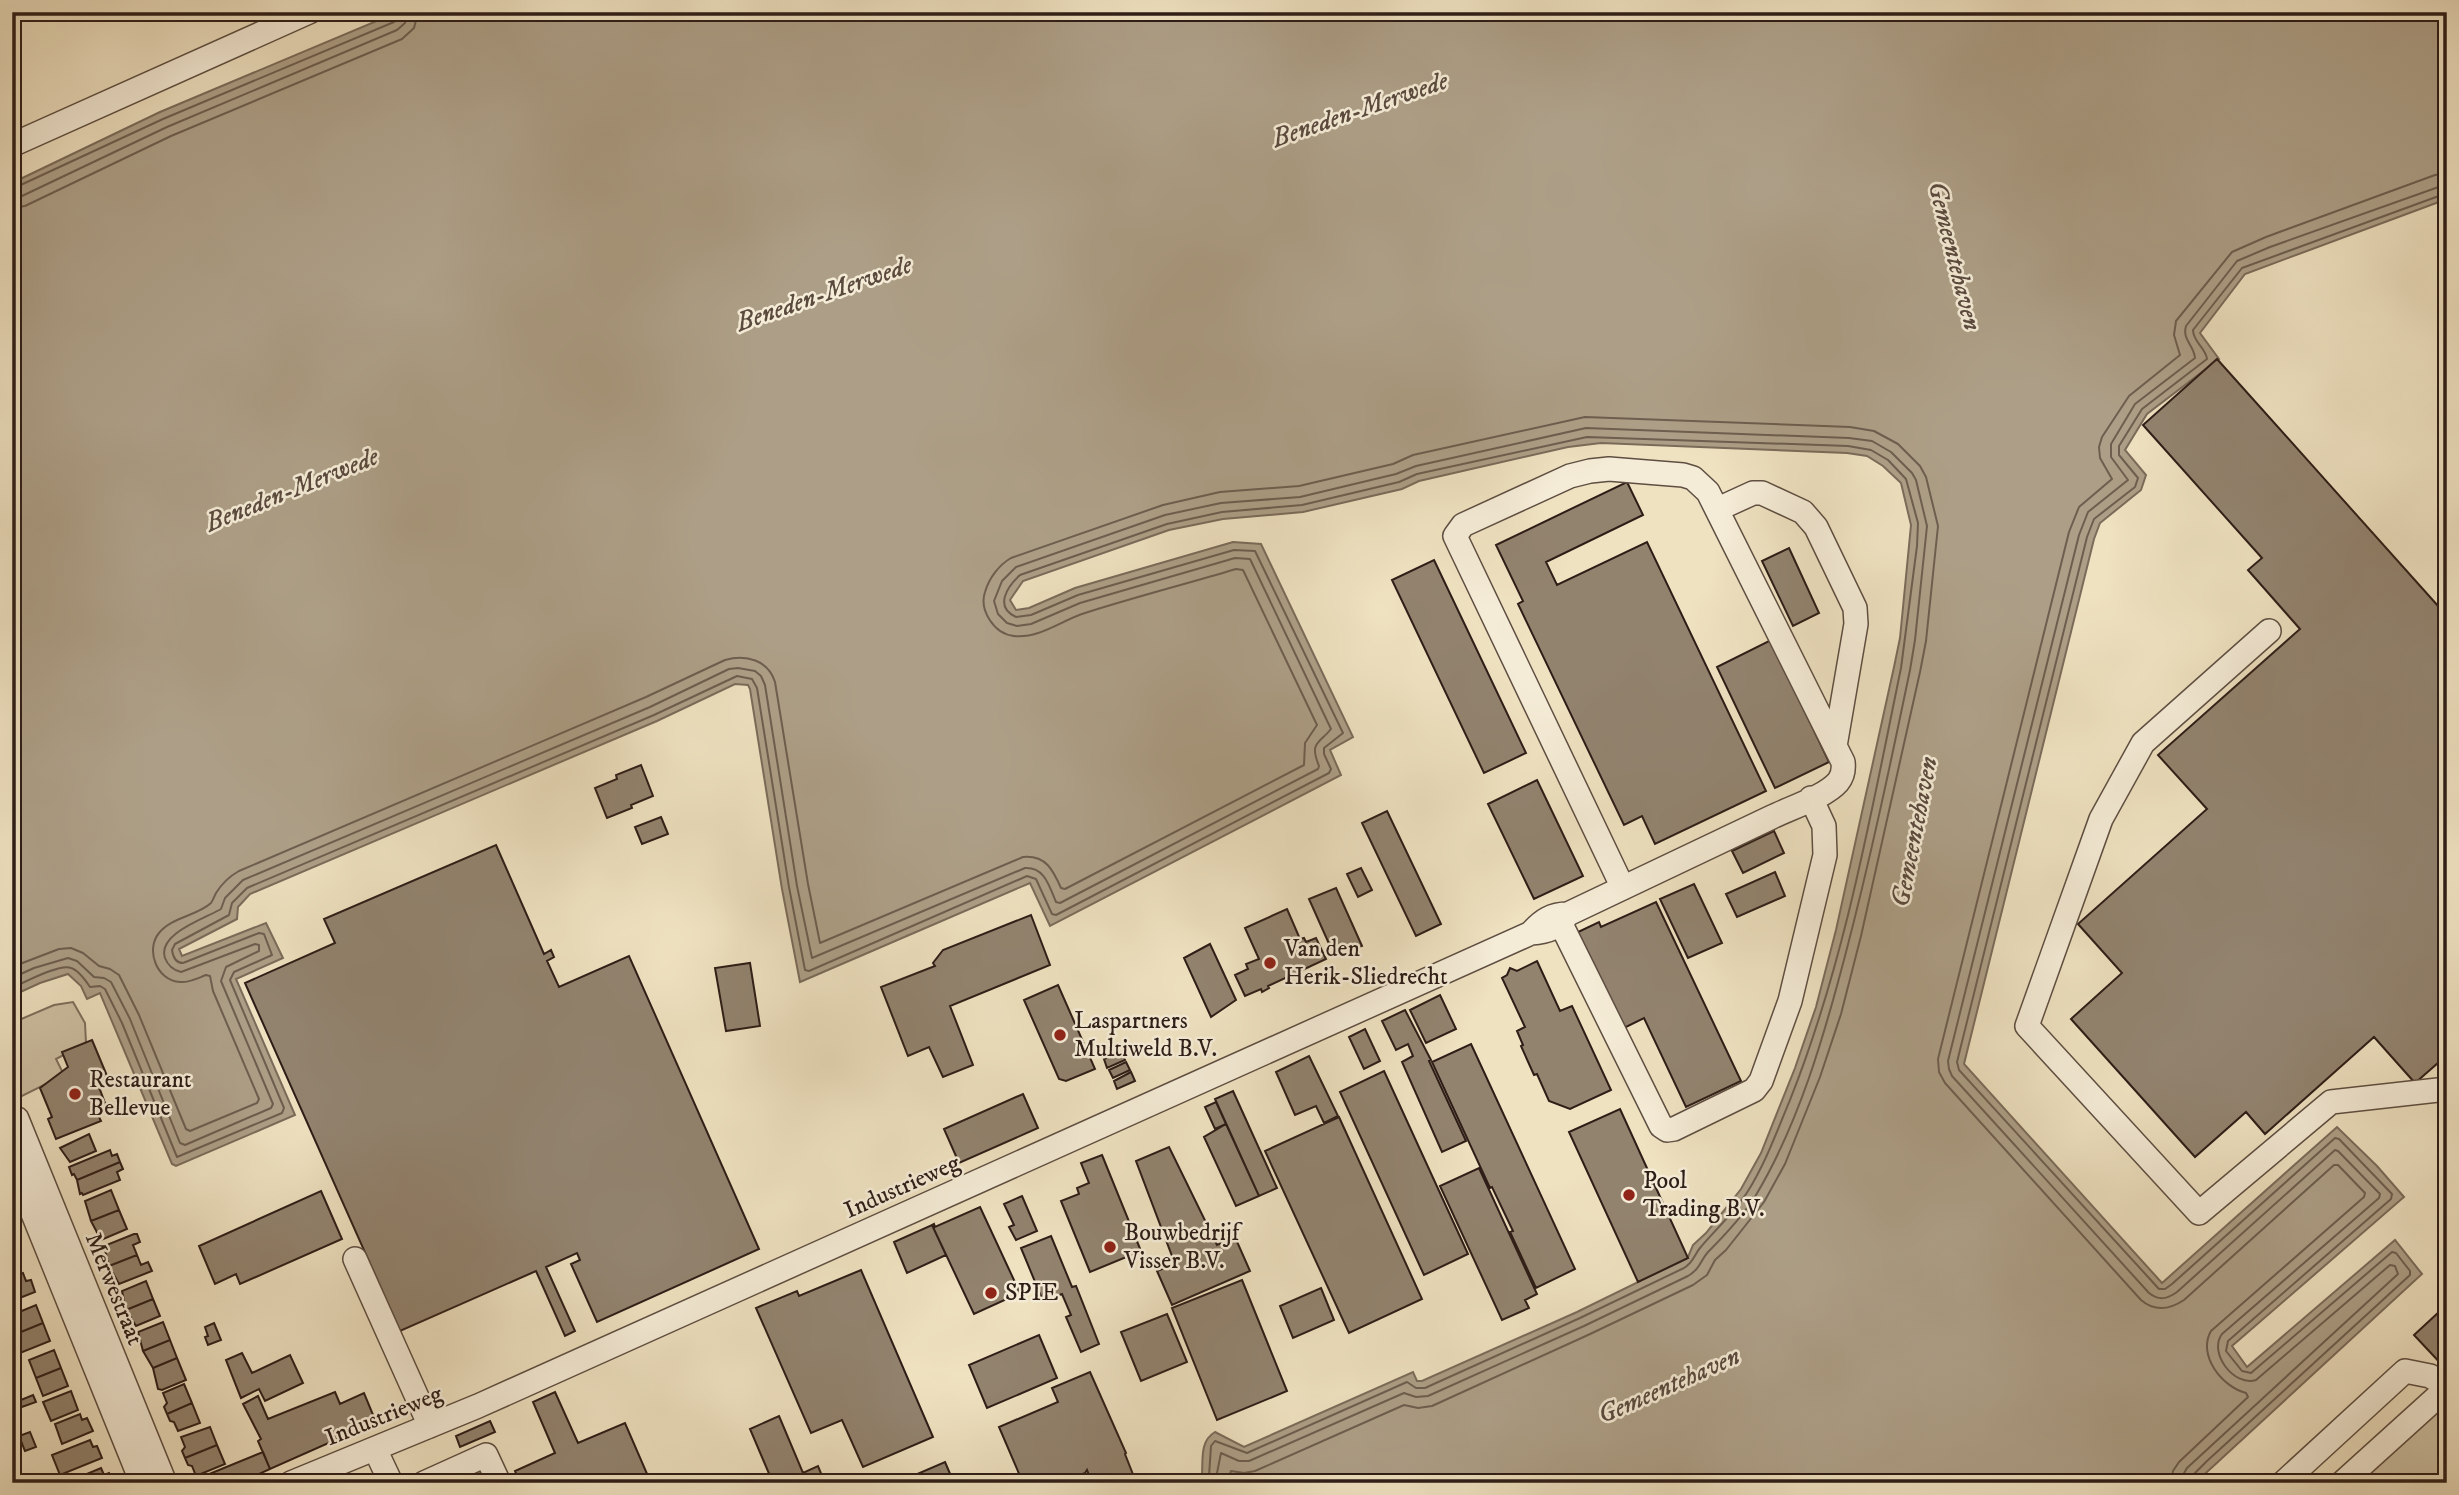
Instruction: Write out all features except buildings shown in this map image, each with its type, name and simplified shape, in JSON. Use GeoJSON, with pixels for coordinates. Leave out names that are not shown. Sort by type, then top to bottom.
{"type":"FeatureCollection","features":[{"type":"Feature","properties":{"kind":"street"},"geometry":{"type":"LineString","coordinates":[[12,145],[309,12]]}},
{"type":"Feature","properties":{"kind":"street"},"geometry":{"type":"LineString","coordinates":[[1623,888],[1455,536],[1463,525],[1570,476],[1590,471],[1609,469],[1683,475],[1701,484],[1718,509],[1835,746]]}},
{"type":"Feature","properties":{"kind":"street"},"geometry":{"type":"LineString","coordinates":[[1718,509],[1753,493],[1762,493],[1803,512],[1816,527],[1855,608],[1856,624],[1835,746]]}},
{"type":"Feature","properties":{"kind":"street"},"geometry":{"type":"LineString","coordinates":[[2269,631],[2143,743],[2101,819],[2027,1026],[2199,1213],[2331,1102],[2447,1089]]}},
{"type":"Feature","properties":{"kind":"street","name":"Industrieweg"},"geometry":{"type":"LineString","coordinates":[[291,1483],[430,1426],[1531,933],[1545,932],[1623,888],[1831,788],[1842,776],[1843,762],[1835,746]]}},
{"type":"Feature","properties":{"kind":"street"},"geometry":{"type":"LineString","coordinates":[[1564,919],[1661,1126],[1667,1130],[1674,1129],[1755,1090],[1761,1082],[1790,1001],[1825,855],[1824,826],[1811,798]]}},
{"type":"Feature","properties":{"kind":"street","name":"Merwestraat"},"geometry":{"type":"LineString","coordinates":[[12,1119],[17,1119],[158,1482]]}},
{"type":"Feature","properties":{"kind":"street","name":"Merwestraat"},"geometry":{"type":"LineString","coordinates":[[12,1162],[158,1482]]}},
{"type":"Feature","properties":{"kind":"street"},"geometry":{"type":"LineString","coordinates":[[355,1259],[430,1426]]}},
{"type":"Feature","properties":{"kind":"street"},"geometry":{"type":"LineString","coordinates":[[2283,1483],[2405,1371],[2430,1376],[2447,1387],[2342,1483]]}},
{"type":"Feature","properties":{"kind":"street"},"geometry":{"type":"LineString","coordinates":[[375,1449],[391,1483]]}},
{"type":"Feature","properties":{"kind":"street"},"geometry":{"type":"LineString","coordinates":[[424,1483],[486,1455],[499,1483]]}},
{"type":"Feature","properties":{"kind":"shaded area"},"geometry":{"type":"Polygon","coordinates":[[[73,1002],[85,1023],[86,1043],[56,1059],[64,1075],[12,1101],[12,1023],[54,1005],[73,1002]]]}},
{"type":"Feature","properties":{"kind":"shaded area"},"geometry":{"type":"Polygon","coordinates":[[[2447,1400],[2447,1479],[2442,1483],[2356,1483],[2447,1400]]]}},
{"type":"Feature","properties":{"kind":"water"},"geometry":{"type":"Polygon","coordinates":[[[398,12],[2447,12],[2447,199],[2245,274],[2200,333],[2219,359],[2147,414],[2125,450],[2146,475],[2141,490],[2100,523],[2094,539],[1964,1064],[2162,1283],[2337,1127],[2377,1166],[2404,1197],[2232,1346],[2247,1367],[2395,1240],[2422,1274],[2195,1483],[1183,1483],[1202,1474],[1205,1445],[1215,1432],[1244,1447],[1413,1372],[1417,1381],[1422,1381],[1577,1312],[1681,1261],[1688,1257],[1693,1245],[1741,1189],[1761,1153],[1816,1007],[1836,930],[1900,638],[1911,525],[1901,483],[1883,466],[1867,456],[1847,453],[1601,443],[1568,447],[1419,481],[1402,489],[1303,512],[1223,519],[1169,530],[1023,581],[1010,600],[1016,610],[1029,608],[1075,588],[1233,542],[1261,544],[1353,737],[1330,750],[1341,775],[1050,926],[1030,883],[800,982],[750,689],[748,685],[735,684],[657,721],[250,894],[238,907],[237,919],[179,949],[182,956],[266,923],[283,958],[236,979],[295,1115],[176,1166],[172,1164],[100,993],[87,999],[81,986],[68,974],[12,996],[12,183],[160,112],[398,12]]]}},
{"type":"Feature","properties":{"kind":"place","name":"Van den Herik-Sliedrecht"},"geometry":{"type":"Point","coordinates":[1270,963]}},
{"type":"Feature","properties":{"kind":"place","name":"Laspartners Multiweld B.V."},"geometry":{"type":"Point","coordinates":[1060,1035]}},
{"type":"Feature","properties":{"kind":"place","name":"Restaurant Bellevue"},"geometry":{"type":"Point","coordinates":[75,1094]}},
{"type":"Feature","properties":{"kind":"place","name":"Pool Trading B.V."},"geometry":{"type":"Point","coordinates":[1629,1195]}},
{"type":"Feature","properties":{"kind":"place","name":"Bouwbedrijf Visser B.V."},"geometry":{"type":"Point","coordinates":[1110,1247]}},
{"type":"Feature","properties":{"kind":"place","name":"SPIE"},"geometry":{"type":"Point","coordinates":[991,1293]}},
{"type":"Feature","properties":{"kind":"water label","name":"Beneden-Merwede"},"geometry":{"type":"Point","coordinates":[1360,110]}},
{"type":"Feature","properties":{"kind":"water label","name":"Gemeentehaven"},"geometry":{"type":"Point","coordinates":[1954,256]}},
{"type":"Feature","properties":{"kind":"water label","name":"Beneden-Merwede"},"geometry":{"type":"Point","coordinates":[824,294]}},
{"type":"Feature","properties":{"kind":"water label","name":"Beneden-Merwede"},"geometry":{"type":"Point","coordinates":[292,490]}},
{"type":"Feature","properties":{"kind":"water label","name":"Gemeentehaven"},"geometry":{"type":"Point","coordinates":[1915,832]}},
{"type":"Feature","properties":{"kind":"water label","name":"Gemeentehaven"},"geometry":{"type":"Point","coordinates":[1669,1386]}}]}
